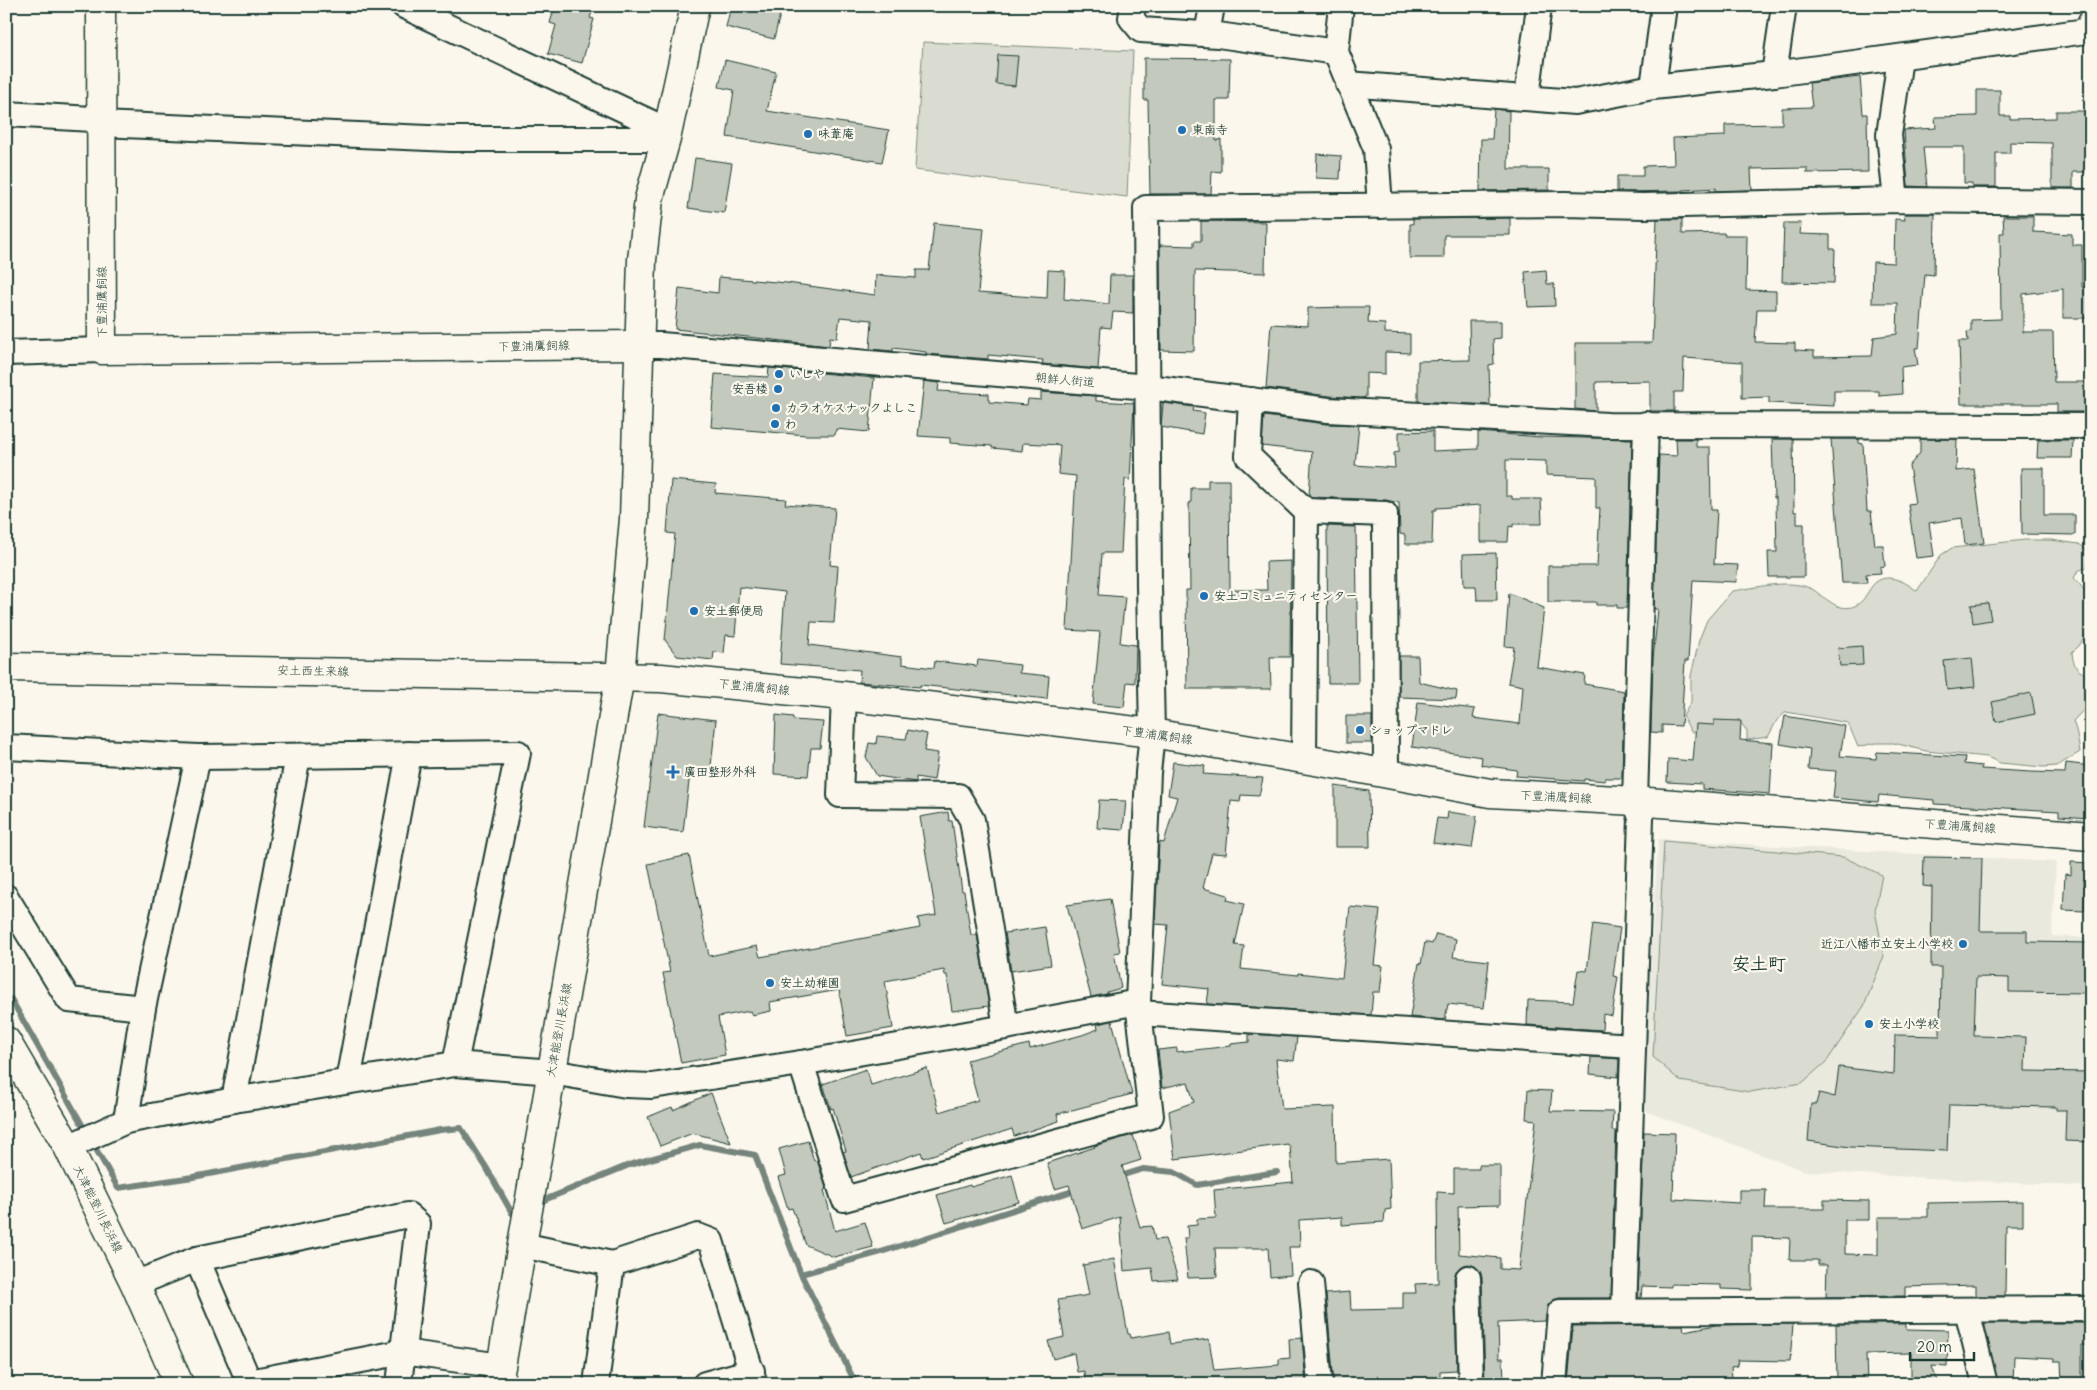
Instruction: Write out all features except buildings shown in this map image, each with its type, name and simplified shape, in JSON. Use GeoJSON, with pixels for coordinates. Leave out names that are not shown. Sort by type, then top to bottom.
{"type":"FeatureCollection","features":[{"type":"Feature","properties":{"kind":"main road","name":"下豊浦鷹飼線"},"geometry":{"type":"LineString","coordinates":[[101,6],[102,350],[638,345]]}},
{"type":"Feature","properties":{"kind":"main road"},"geometry":{"type":"LineString","coordinates":[[620,676],[634,519],[642,260],[649,200],[666,139],[695,6]]}},
{"type":"Feature","properties":{"kind":"main road","name":"安土西生来線"},"geometry":{"type":"LineString","coordinates":[[6,666],[620,676]]}},
{"type":"Feature","properties":{"kind":"main road","name":"下豊浦鷹飼線"},"geometry":{"type":"LineString","coordinates":[[620,676],[661,678],[844,696],[1152,733],[1490,793],[1635,801],[2091,836]]}},
{"type":"Feature","properties":{"kind":"main road","name":"大津能登川長浜線"},"geometry":{"type":"LineString","coordinates":[[500,1375],[620,676]]}},
{"type":"Feature","properties":{"kind":"main road","name":"大津能登川長浜線"},"geometry":{"type":"LineString","coordinates":[[6,1041],[68,1147],[135,1284],[179,1384]]}},
{"type":"Feature","properties":{"kind":"street"},"geometry":{"type":"LineString","coordinates":[[404,6],[654,124],[666,139]]}},
{"type":"Feature","properties":{"kind":"street"},"geometry":{"type":"LineString","coordinates":[[1133,6],[1131,18],[1141,30],[1208,34],[1336,52]]}},
{"type":"Feature","properties":{"kind":"street"},"geometry":{"type":"LineString","coordinates":[[1208,34],[1212,6]]}},
{"type":"Feature","properties":{"kind":"street"},"geometry":{"type":"LineString","coordinates":[[1341,6],[1336,52],[1376,149],[1380,206]]}},
{"type":"Feature","properties":{"kind":"street"},"geometry":{"type":"LineString","coordinates":[[1526,97],[1539,6]]}},
{"type":"Feature","properties":{"kind":"street"},"geometry":{"type":"LineString","coordinates":[[1652,87],[1664,6]]}},
{"type":"Feature","properties":{"kind":"street"},"geometry":{"type":"LineString","coordinates":[[1774,74],[1784,6]]}},
{"type":"Feature","properties":{"kind":"street"},"geometry":{"type":"LineString","coordinates":[[1348,84],[1575,102],[1652,87],[1900,58],[2086,31],[2091,20],[2086,6]]}},
{"type":"Feature","properties":{"kind":"street"},"geometry":{"type":"LineString","coordinates":[[1896,200],[1889,134],[1900,58]]}},
{"type":"Feature","properties":{"kind":"street"},"geometry":{"type":"LineString","coordinates":[[6,114],[92,119],[100,124],[451,138],[666,139]]}},
{"type":"Feature","properties":{"kind":"street"},"geometry":{"type":"LineString","coordinates":[[801,1063],[844,1199],[1151,1116],[1139,1007],[1148,773],[1152,733],[1146,208],[1565,204],[1643,206],[1896,200],[2091,202]]}},
{"type":"Feature","properties":{"kind":"street","name":"朝鮮人街道"},"geometry":{"type":"LineString","coordinates":[[638,345],[661,345],[1148,387],[1338,411],[1535,422],[2091,426]]}},
{"type":"Feature","properties":{"kind":"street"},"geometry":{"type":"LineString","coordinates":[[6,352],[102,350]]}},
{"type":"Feature","properties":{"kind":"street"},"geometry":{"type":"LineString","coordinates":[[1251,400],[1248,456],[1306,511],[1385,514],[1386,774]]}},
{"type":"Feature","properties":{"kind":"street"},"geometry":{"type":"LineString","coordinates":[[1624,1312],[1641,818],[1635,801],[1646,424]]}},
{"type":"Feature","properties":{"kind":"street"},"geometry":{"type":"LineString","coordinates":[[1304,759],[1306,511]]}},
{"type":"Feature","properties":{"kind":"street"},"geometry":{"type":"LineString","coordinates":[[844,696],[840,795],[958,796],[972,820],[1006,1028]]}},
{"type":"Feature","properties":{"kind":"street"},"geometry":{"type":"LineString","coordinates":[[6,747],[198,757],[518,753],[455,1064]]}},
{"type":"Feature","properties":{"kind":"street"},"geometry":{"type":"LineString","coordinates":[[348,1081],[409,754]]}},
{"type":"Feature","properties":{"kind":"street"},"geometry":{"type":"LineString","coordinates":[[234,1100],[298,756]]}},
{"type":"Feature","properties":{"kind":"street"},"geometry":{"type":"LineString","coordinates":[[126,1121],[143,1008],[198,757]]}},
{"type":"Feature","properties":{"kind":"street"},"geometry":{"type":"LineString","coordinates":[[6,897],[69,1000],[143,1008]]}},
{"type":"Feature","properties":{"kind":"street"},"geometry":{"type":"LineString","coordinates":[[68,1147],[126,1121],[234,1100],[455,1064],[552,1072],[626,1086],[652,1086],[1139,1007],[1632,1046]]}},
{"type":"Feature","properties":{"kind":"street"},"geometry":{"type":"LineString","coordinates":[[135,1284],[196,1259],[408,1215],[418,1224],[399,1384]]}},
{"type":"Feature","properties":{"kind":"street"},"geometry":{"type":"LineString","coordinates":[[522,1245],[612,1264],[698,1236],[711,1241],[754,1377],[705,1384]]}},
{"type":"Feature","properties":{"kind":"street"},"geometry":{"type":"LineString","coordinates":[[196,1259],[250,1383],[402,1352],[500,1375]]}},
{"type":"Feature","properties":{"kind":"street"},"geometry":{"type":"LineString","coordinates":[[596,1384],[612,1264]]}},
{"type":"Feature","properties":{"kind":"street"},"geometry":{"type":"LineString","coordinates":[[1468,1278],[1471,1384]]}},
{"type":"Feature","properties":{"kind":"street"},"geometry":{"type":"LineString","coordinates":[[1311,1283],[1320,1384]]}},
{"type":"Feature","properties":{"kind":"street"},"geometry":{"type":"LineString","coordinates":[[1554,1384],[1560,1312],[2091,1309]]}},
{"type":"Feature","properties":{"kind":"street"},"geometry":{"type":"LineString","coordinates":[[1966,1310],[1985,1384]]}},
{"type":"Feature","properties":{"kind":"shaded area"},"geometry":{"type":"Polygon","coordinates":[[[923,42],[1133,51],[1127,197],[915,170],[923,42]]]}},
{"type":"Feature","properties":{"kind":"shaded area"},"geometry":{"type":"Polygon","coordinates":[[[2025,540],[2051,540],[2079,544],[2089,551],[2087,567],[2078,571],[2074,578],[2088,594],[2090,628],[2079,646],[2072,652],[2073,661],[2079,671],[2091,675],[2091,702],[2073,721],[2080,752],[2057,766],[2043,767],[2000,763],[1987,757],[1926,751],[1894,743],[1875,743],[1858,747],[1848,723],[1786,712],[1777,720],[1768,737],[1747,740],[1747,731],[1738,719],[1734,730],[1691,732],[1683,716],[1691,702],[1691,676],[1699,640],[1707,620],[1732,591],[1793,584],[1812,589],[1835,605],[1846,608],[1852,607],[1857,605],[1873,585],[1881,579],[1892,578],[1898,580],[1917,591],[1941,555],[1952,548],[2025,540]]]}},
{"type":"Feature","properties":{"kind":"shaded area","name":"安土小学校"},"geometry":{"type":"Polygon","coordinates":[[[1658,839],[2056,862],[2052,936],[2091,938],[2091,1187],[1805,1171],[1642,1110],[1658,839]]]}},
{"type":"Feature","properties":{"kind":"shaded area"},"geometry":{"type":"Polygon","coordinates":[[[1664,841],[1843,857],[1882,875],[1875,911],[1884,956],[1864,1006],[1827,1061],[1802,1083],[1750,1092],[1680,1081],[1653,1057],[1664,841]]]}},
{"type":"Feature","properties":{"kind":"waterway"},"geometry":{"type":"LineString","coordinates":[[6,999],[11,999],[118,1188],[193,1177],[440,1130],[461,1128],[512,1213],[521,1210]]}},
{"type":"Feature","properties":{"kind":"waterway"},"geometry":{"type":"LineString","coordinates":[[537,1203],[629,1165],[700,1145],[755,1155],[801,1274],[856,1384]]}},
{"type":"Feature","properties":{"kind":"waterway"},"geometry":{"type":"LineString","coordinates":[[1117,1177],[1143,1169],[1174,1172],[1197,1185],[1277,1172]]}},
{"type":"Feature","properties":{"kind":"waterway"},"geometry":{"type":"LineString","coordinates":[[801,1274],[881,1252],[1079,1189]]}},
{"type":"Feature","properties":{"kind":"place","name":"東南寺"},"geometry":{"type":"Point","coordinates":[1182,130]}},
{"type":"Feature","properties":{"kind":"place","name":"味葦庵"},"geometry":{"type":"Point","coordinates":[808,134]}},
{"type":"Feature","properties":{"kind":"place","name":"いしや"},"geometry":{"type":"Point","coordinates":[779,374]}},
{"type":"Feature","properties":{"kind":"place","name":"安吾楼"},"geometry":{"type":"Point","coordinates":[778,389]}},
{"type":"Feature","properties":{"kind":"place","name":"カラオケスナックよしこ"},"geometry":{"type":"Point","coordinates":[776,408]}},
{"type":"Feature","properties":{"kind":"place","name":"わ"},"geometry":{"type":"Point","coordinates":[775,424]}},
{"type":"Feature","properties":{"kind":"place","name":"安土コミュニティセンター"},"geometry":{"type":"Point","coordinates":[1204,596]}},
{"type":"Feature","properties":{"kind":"place","name":"安土郵便局"},"geometry":{"type":"Point","coordinates":[694,611]}},
{"type":"Feature","properties":{"kind":"place","name":"ショップマドレ"},"geometry":{"type":"Point","coordinates":[1360,730]}},
{"type":"Feature","properties":{"kind":"place","name":"廣田整形外科"},"geometry":{"type":"Point","coordinates":[673,772]}},
{"type":"Feature","properties":{"kind":"place","name":"近江八幡市立安土小学校"},"geometry":{"type":"Point","coordinates":[1963,944]}},
{"type":"Feature","properties":{"kind":"place","name":"安土幼稚園"},"geometry":{"type":"Point","coordinates":[770,983]}},
{"type":"Feature","properties":{"kind":"place","name":"安土小学校"},"geometry":{"type":"Point","coordinates":[1869,1024]}},
{"type":"Feature","properties":{"kind":"district","name":"安土町"},"geometry":{"type":"Point","coordinates":[1759,964]}}]}
